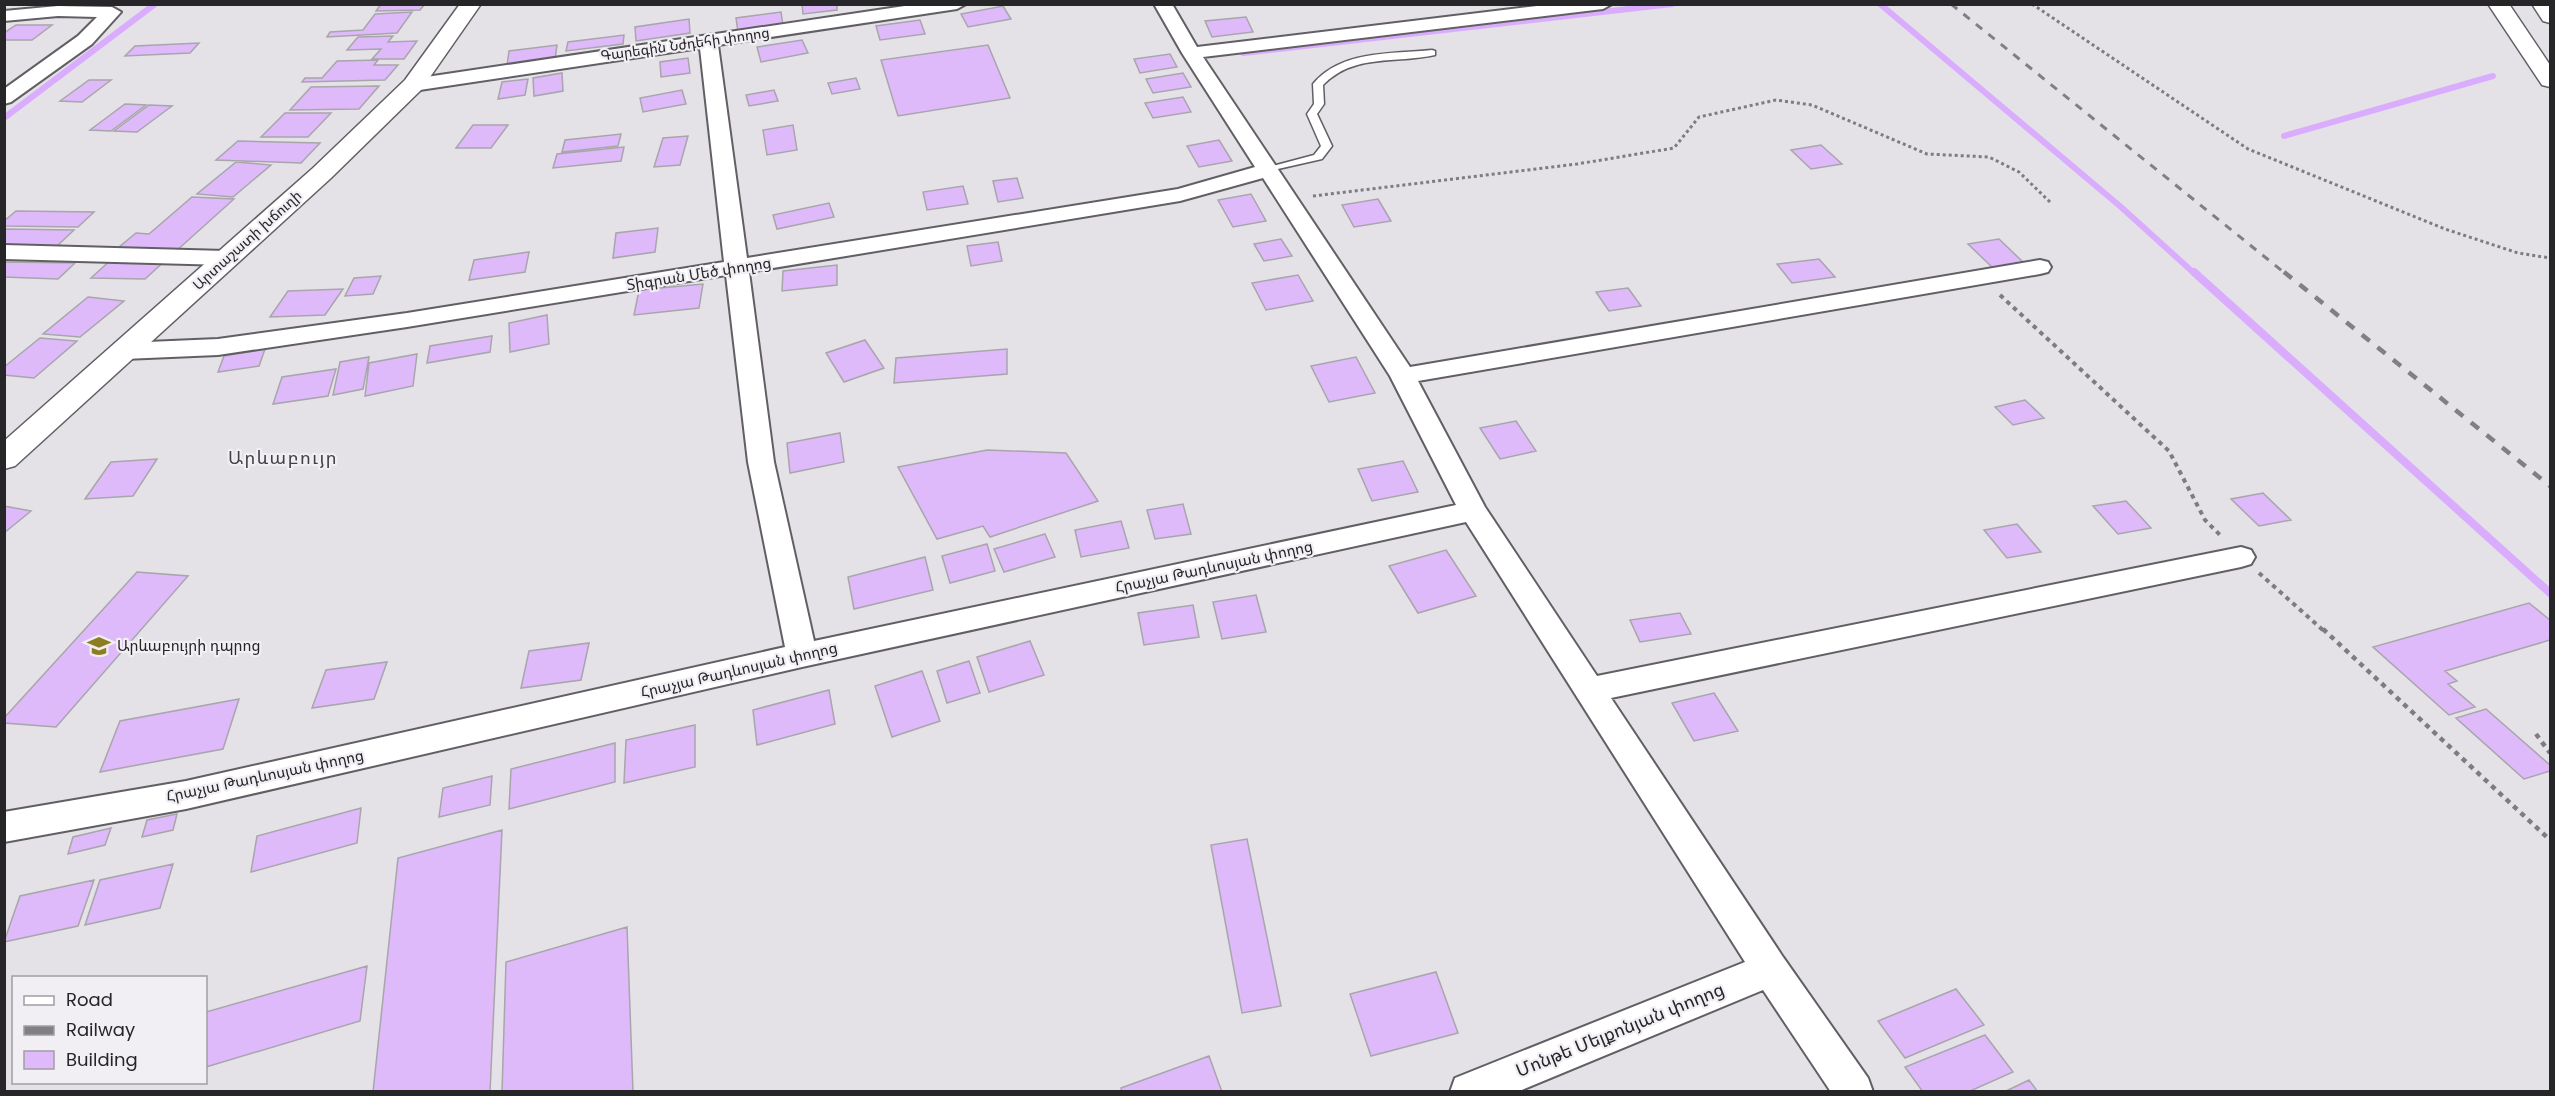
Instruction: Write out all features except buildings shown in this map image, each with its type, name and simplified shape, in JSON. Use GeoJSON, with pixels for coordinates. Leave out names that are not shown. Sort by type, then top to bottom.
{"type":"FeatureCollection","features":[{"type":"Feature","properties":{"kind":"main road","name":"Արտաշատի խճուղի"},"geometry":{"type":"LineString","coordinates":[[4,459],[322,173],[413,85],[471,4]]}},
{"type":"Feature","properties":{"kind":"main road"},"geometry":{"type":"LineString","coordinates":[[2498,4],[2550,80]]}},
{"type":"Feature","properties":{"kind":"main road"},"geometry":{"type":"LineString","coordinates":[[2542,4],[2550,17]]}},
{"type":"Feature","properties":{"kind":"street","name":"Գարեգին Նժդեհի փողոց"},"geometry":{"type":"LineString","coordinates":[[413,85],[957,4]]}},
{"type":"Feature","properties":{"kind":"street"},"geometry":{"type":"LineString","coordinates":[[1163,4],[1191,54],[1403,376],[1473,511],[1770,969],[1854,1092]]}},
{"type":"Feature","properties":{"kind":"street"},"geometry":{"type":"LineString","coordinates":[[1191,54],[1603,4]]}},
{"type":"Feature","properties":{"kind":"street"},"geometry":{"type":"LineString","coordinates":[[4,16],[58,11],[112,12],[85,40],[4,98]]}},
{"type":"Feature","properties":{"kind":"street"},"geometry":{"type":"LineString","coordinates":[[708,41],[761,462],[802,655]]}},
{"type":"Feature","properties":{"kind":"street","name":"Տիգրան Մեծ փողոց"},"geometry":{"type":"LineString","coordinates":[[124,351],[218,347],[738,267],[1180,195],[1269,170]]}},
{"type":"Feature","properties":{"kind":"street"},"geometry":{"type":"LineString","coordinates":[[4,252],[226,258]]}},
{"type":"Feature","properties":{"kind":"street"},"geometry":{"type":"LineString","coordinates":[[1403,376],[2040,267]]}},
{"type":"Feature","properties":{"kind":"street","name":"Հրաչյա Թադևոսյան փողոց"},"geometry":{"type":"LineString","coordinates":[[4,827],[186,795],[802,655],[1473,511]]}},
{"type":"Feature","properties":{"kind":"street"},"geometry":{"type":"LineString","coordinates":[[1590,690],[2241,557]]}},
{"type":"Feature","properties":{"kind":"street","name":"Մոնթե Մելքոնյան փողոց"},"geometry":{"type":"LineString","coordinates":[[1469,1092],[1770,969]]}},
{"type":"Feature","properties":{"kind":"lane"},"geometry":{"type":"LineString","coordinates":[[1269,170],[1318,157],[1327,146],[1312,114],[1319,104],[1318,84],[1332,70],[1355,62],[1432,53]]}},
{"type":"Feature","properties":{"kind":"path"},"geometry":{"type":"LineString","coordinates":[[2032,4],[2248,149],[2445,229],[2518,253],[2550,258]]}},
{"type":"Feature","properties":{"kind":"path"},"geometry":{"type":"LineString","coordinates":[[1288,200],[1577,164],[1674,148],[1698,117],[1776,100],[1812,105],[1926,154],[1989,158],[2019,172],[2050,202]]}},
{"type":"Feature","properties":{"kind":"path"},"geometry":{"type":"LineString","coordinates":[[2536,734],[2550,753]]}},
{"type":"Feature","properties":{"kind":"waterway"},"geometry":{"type":"LineString","coordinates":[[4,118],[155,4]]}},
{"type":"Feature","properties":{"kind":"waterway"},"geometry":{"type":"LineString","coordinates":[[1243,53],[1672,4]]}},
{"type":"Feature","properties":{"kind":"waterway"},"geometry":{"type":"LineString","coordinates":[[1880,4],[2121,207],[2195,274]]}},
{"type":"Feature","properties":{"kind":"waterway"},"geometry":{"type":"LineString","coordinates":[[2284,136],[2493,76]]}},
{"type":"Feature","properties":{"kind":"waterway"},"geometry":{"type":"LineString","coordinates":[[2194,272],[2550,593]]}},
{"type":"Feature","properties":{"kind":"railway"},"geometry":{"type":"LineString","coordinates":[[1951,4],[2286,274]]}},
{"type":"Feature","properties":{"kind":"railway"},"geometry":{"type":"LineString","coordinates":[[2284,272],[2550,486]]}},
{"type":"Feature","properties":{"kind":"place","name":"Արևաբույրի դպրոց"},"geometry":{"type":"Point","coordinates":[99,646]}},
{"type":"Feature","properties":{"kind":"district","name":"Արևաբույր"},"geometry":{"type":"Point","coordinates":[283,458]}}]}
